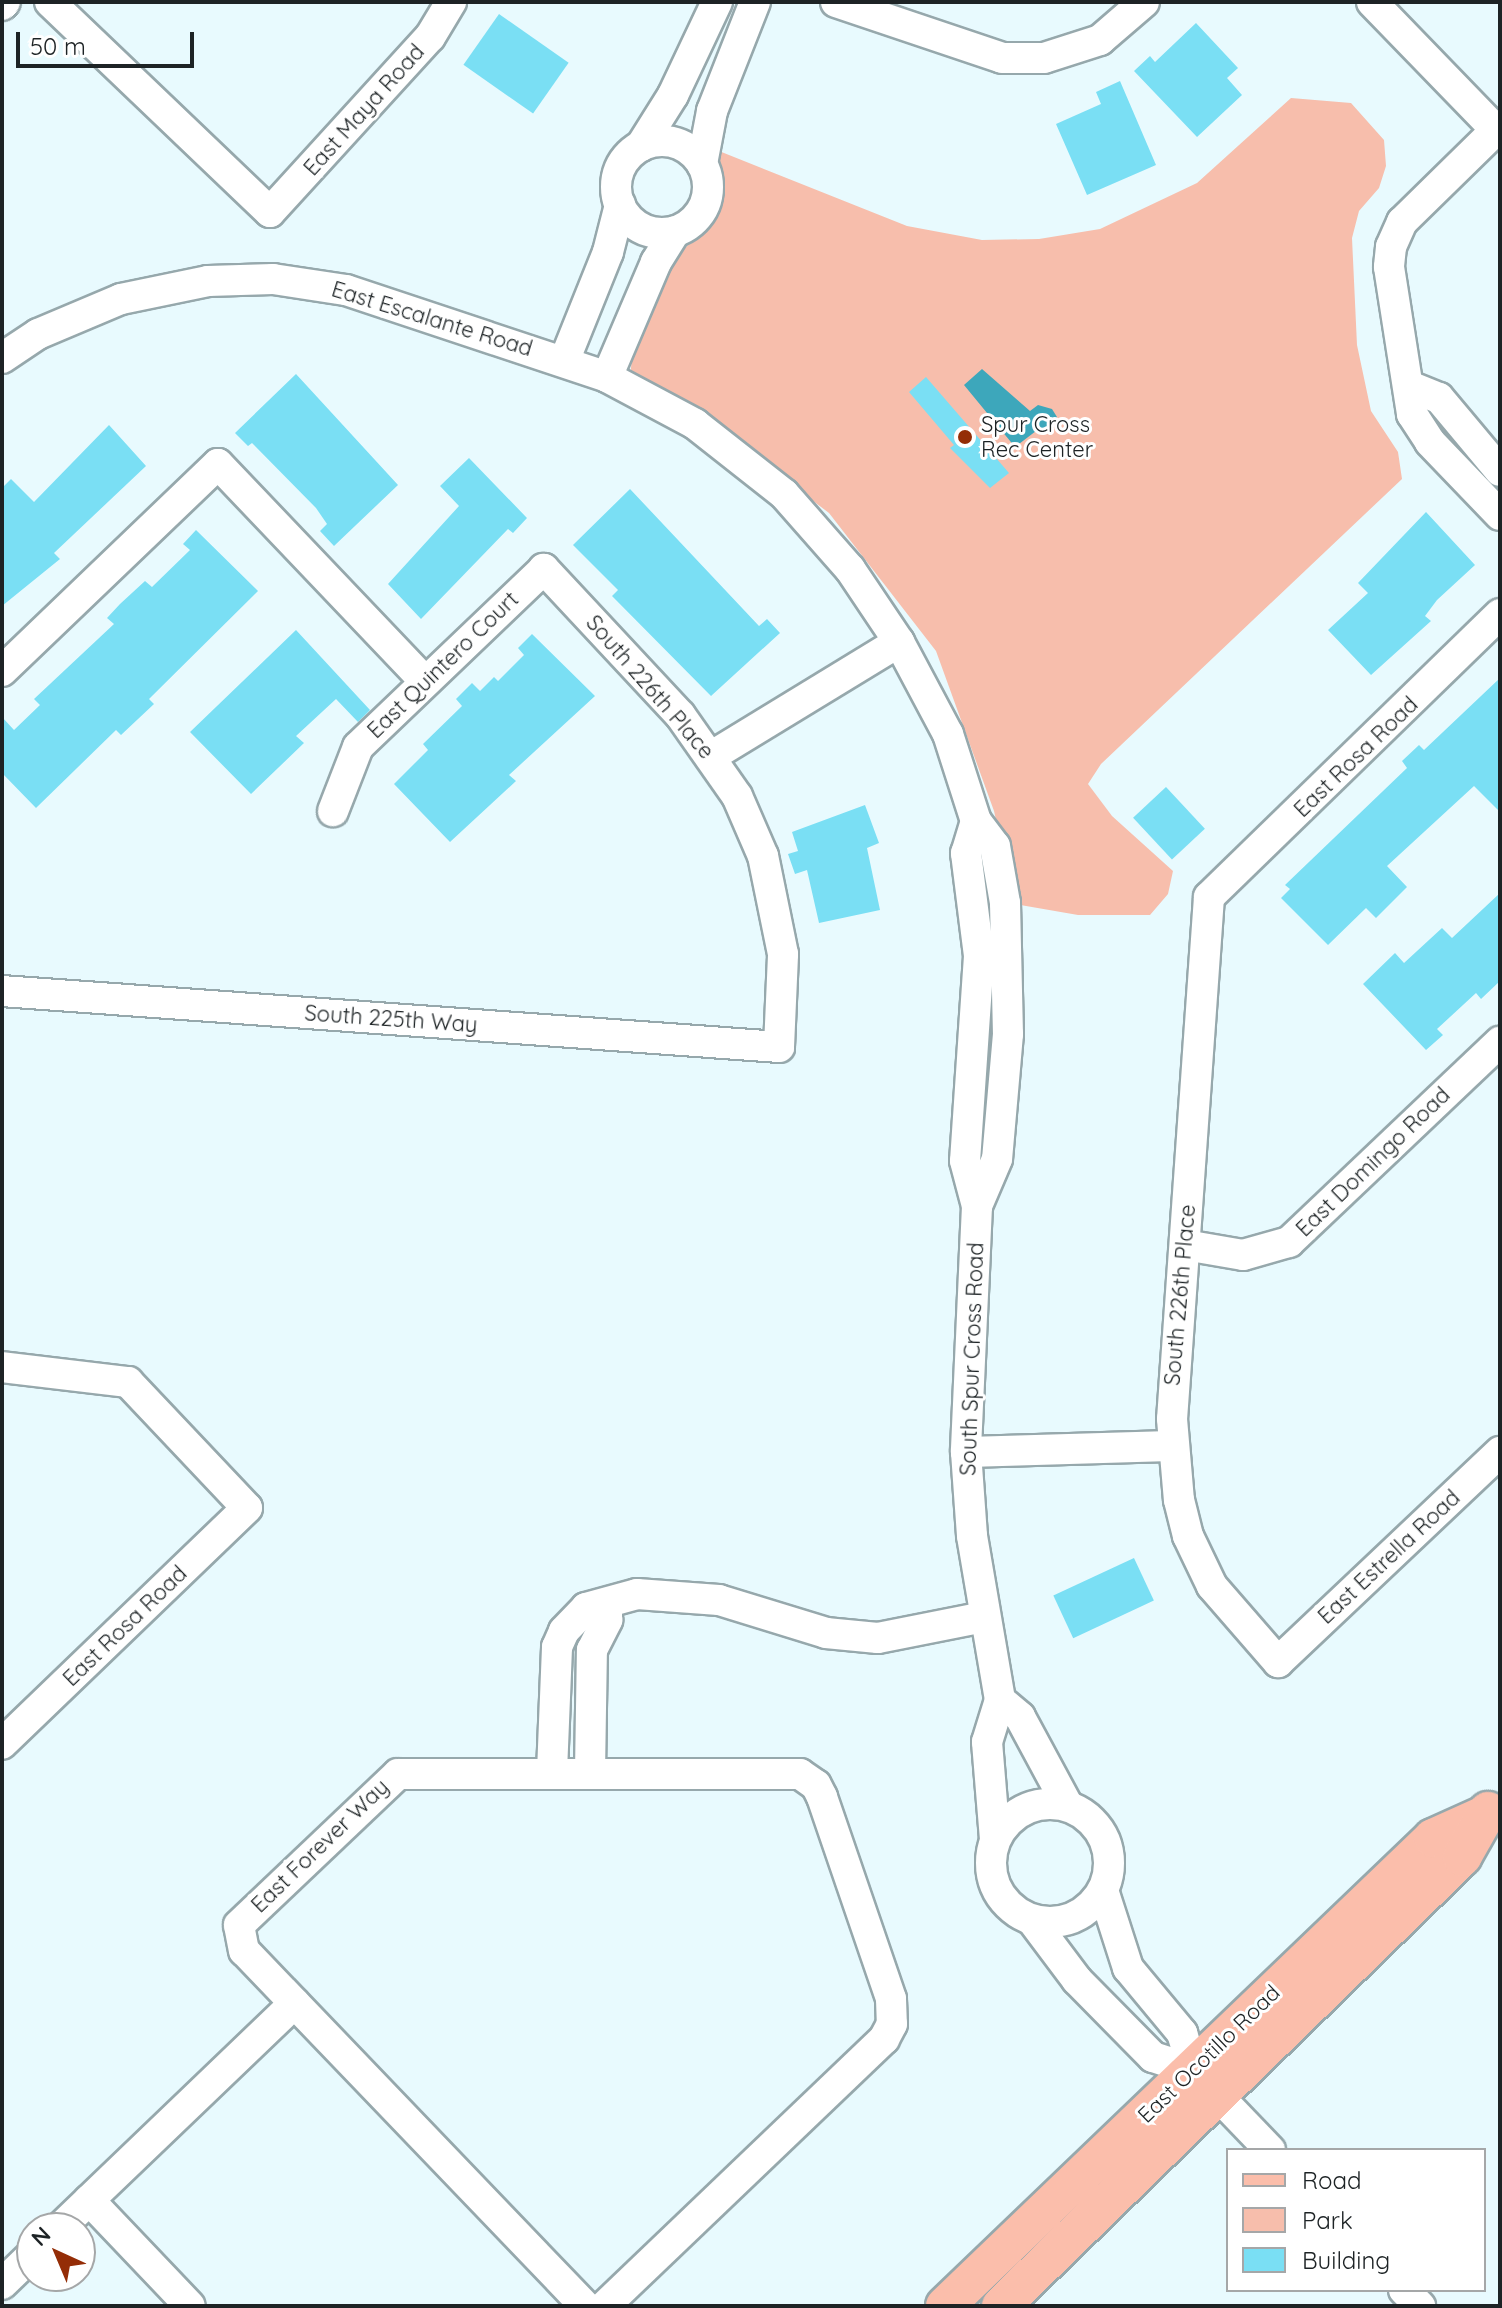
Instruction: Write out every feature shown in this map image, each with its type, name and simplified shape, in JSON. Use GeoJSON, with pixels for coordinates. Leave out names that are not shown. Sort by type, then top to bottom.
{"type":"FeatureCollection","features":[{"type":"Feature","properties":{"kind":"main road","name":"East Ocotillo Road"},"geometry":{"type":"LineString","coordinates":[[945,2306],[1433,1838],[1491,1808]]}},
{"type":"Feature","properties":{"kind":"main road","name":"East Ocotillo Road"},"geometry":{"type":"LineString","coordinates":[[1001,2306],[1221,2098],[1462,1857],[1491,1808]]}},
{"type":"Feature","properties":{"kind":"street","name":"East Maya Road"},"geometry":{"type":"LineString","coordinates":[[50,2],[270,212],[430,37],[451,2]]}},
{"type":"Feature","properties":{"kind":"street"},"geometry":{"type":"LineString","coordinates":[[586,368],[620,205],[617,178],[673,95],[717,2]]}},
{"type":"Feature","properties":{"kind":"street"},"geometry":{"type":"LineString","coordinates":[[586,368],[675,231],[698,216],[705,204],[708,190],[702,164],[712,111],[755,2]]}},
{"type":"Feature","properties":{"kind":"street"},"geometry":{"type":"LineString","coordinates":[[836,2],[963,49],[1014,58],[1044,58],[1100,40],[1144,2]]}},
{"type":"Feature","properties":{"kind":"street"},"geometry":{"type":"LineString","coordinates":[[1372,2],[1498,128],[1402,222],[1391,247],[1389,287],[1412,414],[1449,462],[1500,515]]}},
{"type":"Feature","properties":{"kind":"street"},"geometry":{"type":"LineString","coordinates":[[641,146],[654,141],[682,145],[702,164]]}},
{"type":"Feature","properties":{"kind":"street"},"geometry":{"type":"LineString","coordinates":[[620,205],[648,231],[675,231]]}},
{"type":"Feature","properties":{"kind":"street","name":"East Escalante Road"},"geometry":{"type":"LineString","coordinates":[[2,358],[38,334],[121,299],[208,281],[273,279],[346,290],[586,368]]}},
{"type":"Feature","properties":{"kind":"street","name":"South Spur Cross Road"},"geometry":{"type":"LineString","coordinates":[[586,368],[695,424],[784,494],[850,569],[899,642],[948,734],[976,821],[995,846],[1009,965],[997,1159],[977,1206],[966,1452],[984,1617],[1000,1700],[987,1742],[995,1840],[990,1856],[996,1888],[1004,1902],[1032,1920],[1077,1980],[1153,2057],[1193,2070]]}},
{"type":"Feature","properties":{"kind":"street"},"geometry":{"type":"LineString","coordinates":[[1409,386],[1439,398],[1500,471]]}},
{"type":"Feature","properties":{"kind":"street"},"geometry":{"type":"LineString","coordinates":[[1449,462],[1472,441]]}},
{"type":"Feature","properties":{"kind":"street"},"geometry":{"type":"LineString","coordinates":[[2,671],[218,464],[425,681]]}},
{"type":"Feature","properties":{"kind":"street","name":"East Quintero Court"},"geometry":{"type":"LineString","coordinates":[[333,811],[358,747],[544,569]]}},
{"type":"Feature","properties":{"kind":"street","name":"South 226th Place"},"geometry":{"type":"LineString","coordinates":[[544,569],[712,756],[737,796],[763,856],[783,954],[779,1047]]}},
{"type":"Feature","properties":{"kind":"street","name":"East Rosa Road"},"geometry":{"type":"LineString","coordinates":[[1209,897],[1500,614]]}},
{"type":"Feature","properties":{"kind":"street"},"geometry":{"type":"LineString","coordinates":[[712,756],[899,642]]}},
{"type":"Feature","properties":{"kind":"street","name":"South 226th Place"},"geometry":{"type":"LineString","coordinates":[[1209,897],[1172,1446],[1188,1536],[1212,1586],[1278,1662]]}},
{"type":"Feature","properties":{"kind":"street","name":"South 225th Way"},"geometry":{"type":"LineString","coordinates":[[2,991],[779,1047]]}},
{"type":"Feature","properties":{"kind":"street","name":"East Domingo Road"},"geometry":{"type":"LineString","coordinates":[[1185,1245],[1243,1255],[1289,1242],[1500,1042]]}},
{"type":"Feature","properties":{"kind":"street","name":"East Rosa Road"},"geometry":{"type":"LineString","coordinates":[[2,1367],[128,1382],[247,1508],[2,1744]]}},
{"type":"Feature","properties":{"kind":"street"},"geometry":{"type":"LineString","coordinates":[[966,1452],[1172,1446]]}},
{"type":"Feature","properties":{"kind":"street","name":"East Estrella Road"},"geometry":{"type":"LineString","coordinates":[[1278,1662],[1500,1452]]}},
{"type":"Feature","properties":{"kind":"street"},"geometry":{"type":"LineString","coordinates":[[552,1772],[557,1647],[576,1615],[637,1594],[719,1600],[826,1633],[878,1638],[984,1617]]}},
{"type":"Feature","properties":{"kind":"street"},"geometry":{"type":"LineString","coordinates":[[590,1772],[592,1650],[607,1620],[607,1605]]}},
{"type":"Feature","properties":{"kind":"street"},"geometry":{"type":"LineString","coordinates":[[1000,1700],[1020,1717],[1068,1806]]}},
{"type":"Feature","properties":{"kind":"street","name":"East Forever Way"},"geometry":{"type":"LineString","coordinates":[[295,2003],[244,1951],[238,1934],[244,1918],[392,1777],[552,1772],[781,1772],[810,1778],[822,1797],[894,2012],[884,2039],[605,2306]]}},
{"type":"Feature","properties":{"kind":"street"},"geometry":{"type":"LineString","coordinates":[[995,1840],[1025,1809],[1051,1803],[1084,1813],[1105,1840],[1109,1874],[1103,1890],[1073,1918],[1032,1920]]}},
{"type":"Feature","properties":{"kind":"street"},"geometry":{"type":"LineString","coordinates":[[1103,1890],[1128,1968],[1182,2033],[1193,2070],[1268,2148]]}},
{"type":"Feature","properties":{"kind":"street"},"geometry":{"type":"LineString","coordinates":[[77,2212],[295,2003],[585,2306]]}},
{"type":"Feature","properties":{"kind":"street"},"geometry":{"type":"LineString","coordinates":[[89,2200],[190,2306]]}},
{"type":"Feature","properties":{"kind":"green space"},"geometry":{"type":"Polygon","coordinates":[[[1291,98],[1351,103],[1384,140],[1386,166],[1379,188],[1359,211],[1352,238],[1357,345],[1371,411],[1398,452],[1402,479],[1101,764],[1088,784],[1112,816],[1173,871],[1168,894],[1150,915],[1078,915],[1015,904],[994,811],[936,651],[829,513],[722,432],[630,377],[634,339],[653,286],[698,233],[712,198],[714,149],[907,226],[982,240],[1039,239],[1100,229],[1197,183],[1291,98]]]}},
{"type":"Feature","properties":{"kind":"water"},"geometry":{"type":"Polygon","coordinates":[[[982,369],[1030,411],[1038,405],[1052,409],[1057,417],[1052,429],[1036,431],[1015,447],[964,385],[982,369]]]}},
{"type":"Feature","properties":{"kind":"building"},"geometry":{"type":"Polygon","coordinates":[[[499,14],[569,63],[533,114],[463,65],[499,14]]]}},
{"type":"Feature","properties":{"kind":"building"},"geometry":{"type":"Polygon","coordinates":[[[1196,23],[1238,68],[1227,78],[1242,95],[1197,137],[1134,71],[1150,56],[1155,62],[1196,23]]]}},
{"type":"Feature","properties":{"kind":"building"},"geometry":{"type":"Polygon","coordinates":[[[1120,81],[1156,165],[1087,195],[1056,124],[1101,104],[1096,92],[1120,81]]]}},
{"type":"Feature","properties":{"kind":"building"},"geometry":{"type":"Polygon","coordinates":[[[296,374],[398,485],[334,546],[320,531],[327,524],[316,508],[252,443],[248,446],[235,433],[296,374]]]}},
{"type":"Feature","properties":{"kind":"building","name":"Spur Cross Rec Center"},"geometry":{"type":"Polygon","coordinates":[[[926,377],[1009,473],[990,488],[950,448],[954,445],[909,392],[926,377]]]}},
{"type":"Feature","properties":{"kind":"building"},"geometry":{"type":"Polygon","coordinates":[[[109,425],[146,466],[54,553],[60,559],[2,606],[2,488],[11,479],[34,502],[109,425]]]}},
{"type":"Feature","properties":{"kind":"building"},"geometry":{"type":"Polygon","coordinates":[[[469,458],[527,518],[513,533],[508,529],[421,619],[388,584],[459,506],[440,486],[469,458]]]}},
{"type":"Feature","properties":{"kind":"building"},"geometry":{"type":"Polygon","coordinates":[[[630,489],[759,626],[767,619],[780,633],[711,696],[612,596],[618,590],[573,545],[630,489]]]}},
{"type":"Feature","properties":{"kind":"building"},"geometry":{"type":"Polygon","coordinates":[[[1426,512],[1475,565],[1437,600],[1425,616],[1431,621],[1371,675],[1328,630],[1368,593],[1358,583],[1426,512]]]}},
{"type":"Feature","properties":{"kind":"building"},"geometry":{"type":"Polygon","coordinates":[[[196,530],[258,591],[149,699],[154,704],[121,735],[116,730],[36,808],[2,773],[2,717],[14,730],[40,705],[34,699],[114,624],[107,618],[120,604],[145,581],[152,587],[190,550],[183,544],[196,530]]]}},
{"type":"Feature","properties":{"kind":"building"},"geometry":{"type":"Polygon","coordinates":[[[296,630],[370,710],[358,722],[336,699],[296,736],[304,743],[251,794],[190,732],[296,630]]]}},
{"type":"Feature","properties":{"kind":"building"},"geometry":{"type":"Polygon","coordinates":[[[532,634],[595,696],[509,775],[516,781],[450,842],[394,784],[428,750],[423,744],[462,706],[456,699],[472,683],[480,691],[494,677],[498,681],[524,655],[518,648],[532,634]]]}},
{"type":"Feature","properties":{"kind":"building"},"geometry":{"type":"Polygon","coordinates":[[[1500,678],[1500,812],[1474,786],[1387,866],[1407,887],[1376,918],[1366,908],[1328,945],[1281,898],[1290,889],[1285,885],[1407,768],[1402,761],[1419,745],[1424,750],[1500,678]]]}},
{"type":"Feature","properties":{"kind":"building"},"geometry":{"type":"Polygon","coordinates":[[[1166,787],[1205,829],[1172,859],[1133,818],[1166,787]]]}},
{"type":"Feature","properties":{"kind":"building"},"geometry":{"type":"Polygon","coordinates":[[[865,805],[879,843],[867,848],[880,910],[819,923],[807,870],[795,874],[788,854],[798,851],[792,832],[865,805]]]}},
{"type":"Feature","properties":{"kind":"building"},"geometry":{"type":"Polygon","coordinates":[[[1500,893],[1500,981],[1481,999],[1476,993],[1437,1029],[1443,1035],[1426,1050],[1363,984],[1395,953],[1404,963],[1442,928],[1452,938],[1500,893]]]}},
{"type":"Feature","properties":{"kind":"building"},"geometry":{"type":"Polygon","coordinates":[[[1134,1558],[1154,1601],[1073,1638],[1053,1596],[1134,1558]]]}},
{"type":"Feature","properties":{"kind":"place","name":"Spur Cross Rec Center"},"geometry":{"type":"Point","coordinates":[965,437]}}]}
